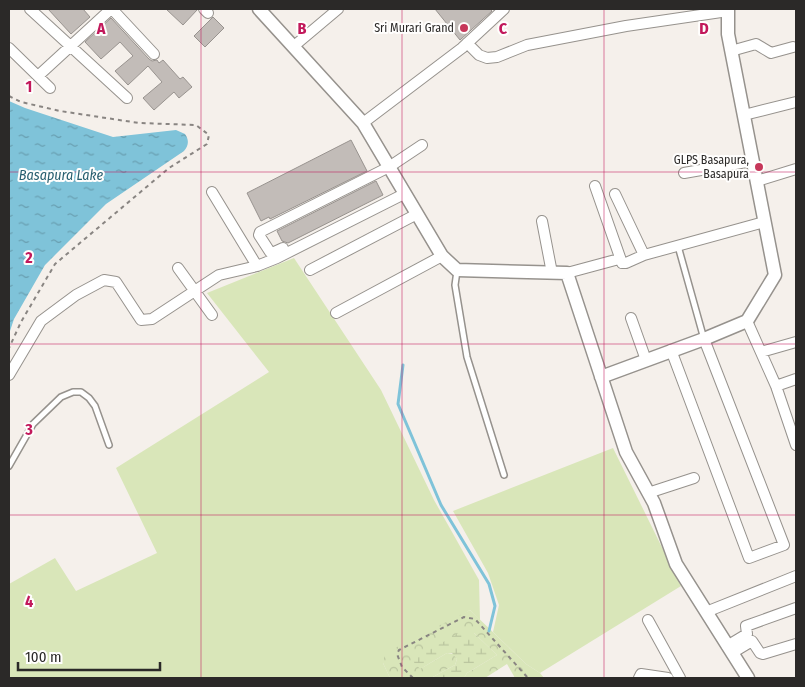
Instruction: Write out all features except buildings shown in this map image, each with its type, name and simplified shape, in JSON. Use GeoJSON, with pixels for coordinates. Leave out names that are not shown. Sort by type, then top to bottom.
{"type":"FeatureCollection","features":[{"type":"Feature","properties":{"kind":"street"},"geometry":{"type":"LineString","coordinates":[[30,9],[127,98]]}},
{"type":"Feature","properties":{"kind":"street"},"geometry":{"type":"LineString","coordinates":[[38,76],[111,9],[154,54]]}},
{"type":"Feature","properties":{"kind":"street"},"geometry":{"type":"LineString","coordinates":[[259,9],[363,123],[442,256],[457,270],[567,273],[619,259]]}},
{"type":"Feature","properties":{"kind":"street"},"geometry":{"type":"LineString","coordinates":[[294,46],[338,9]]}},
{"type":"Feature","properties":{"kind":"street"},"geometry":{"type":"LineString","coordinates":[[363,123],[467,43],[504,9]]}},
{"type":"Feature","properties":{"kind":"street"},"geometry":{"type":"LineString","coordinates":[[467,43],[479,55],[487,58],[497,57],[527,45],[626,26],[728,10],[728,34],[731,51],[775,275],[747,322],[601,377]]}},
{"type":"Feature","properties":{"kind":"street"},"geometry":{"type":"LineString","coordinates":[[731,51],[756,44],[771,53],[793,47]]}},
{"type":"Feature","properties":{"kind":"street"},"geometry":{"type":"LineString","coordinates":[[9,48],[50,88]]}},
{"type":"Feature","properties":{"kind":"street"},"geometry":{"type":"LineString","coordinates":[[744,116],[796,102]]}},
{"type":"Feature","properties":{"kind":"street"},"geometry":{"type":"LineString","coordinates":[[403,191],[272,253],[268,251],[260,235],[262,231],[389,168],[422,145]]}},
{"type":"Feature","properties":{"kind":"street"},"geometry":{"type":"LineString","coordinates":[[684,173],[752,161]]}},
{"type":"Feature","properties":{"kind":"street"},"geometry":{"type":"LineString","coordinates":[[757,181],[796,169]]}},
{"type":"Feature","properties":{"kind":"street"},"geometry":{"type":"LineString","coordinates":[[595,186],[619,259],[622,263],[678,245],[764,222]]}},
{"type":"Feature","properties":{"kind":"street"},"geometry":{"type":"LineString","coordinates":[[9,375],[42,321],[76,295],[104,280],[116,282],[141,320],[152,319],[219,275],[257,266],[309,242],[403,191]]}},
{"type":"Feature","properties":{"kind":"street"},"geometry":{"type":"LineString","coordinates":[[212,192],[257,266]]}},
{"type":"Feature","properties":{"kind":"street"},"geometry":{"type":"LineString","coordinates":[[615,194],[644,255]]}},
{"type":"Feature","properties":{"kind":"street"},"geometry":{"type":"LineString","coordinates":[[310,270],[416,214]]}},
{"type":"Feature","properties":{"kind":"street"},"geometry":{"type":"LineString","coordinates":[[542,221],[552,273]]}},
{"type":"Feature","properties":{"kind":"street"},"geometry":{"type":"LineString","coordinates":[[336,313],[442,256]]}},
{"type":"Feature","properties":{"kind":"street"},"geometry":{"type":"LineString","coordinates":[[178,268],[212,315]]}},
{"type":"Feature","properties":{"kind":"street"},"geometry":{"type":"LineString","coordinates":[[567,273],[626,452],[654,503],[676,564],[748,678]]}},
{"type":"Feature","properties":{"kind":"street"},"geometry":{"type":"LineString","coordinates":[[631,318],[646,360]]}},
{"type":"Feature","properties":{"kind":"street"},"geometry":{"type":"LineString","coordinates":[[747,322],[793,426],[796,445]]}},
{"type":"Feature","properties":{"kind":"street"},"geometry":{"type":"LineString","coordinates":[[671,350],[749,558],[784,545],[704,339]]}},
{"type":"Feature","properties":{"kind":"street"},"geometry":{"type":"LineString","coordinates":[[761,352],[796,342]]}},
{"type":"Feature","properties":{"kind":"street"},"geometry":{"type":"LineString","coordinates":[[776,386],[796,379]]}},
{"type":"Feature","properties":{"kind":"street"},"geometry":{"type":"LineString","coordinates":[[648,493],[694,478]]}},
{"type":"Feature","properties":{"kind":"street"},"geometry":{"type":"LineString","coordinates":[[706,612],[796,576]]}},
{"type":"Feature","properties":{"kind":"street"},"geometry":{"type":"LineString","coordinates":[[796,608],[746,626],[750,637],[762,654],[796,644]]}},
{"type":"Feature","properties":{"kind":"street"},"geometry":{"type":"LineString","coordinates":[[648,620],[680,678]]}},
{"type":"Feature","properties":{"kind":"street"},"geometry":{"type":"LineString","coordinates":[[730,649],[750,637]]}},
{"type":"Feature","properties":{"kind":"street"},"geometry":{"type":"LineString","coordinates":[[639,678],[641,674],[668,678]]}},
{"type":"Feature","properties":{"kind":"lane"},"geometry":{"type":"LineString","coordinates":[[678,245],[704,339]]}},
{"type":"Feature","properties":{"kind":"lane"},"geometry":{"type":"LineString","coordinates":[[457,270],[455,285],[467,357],[504,475]]}},
{"type":"Feature","properties":{"kind":"lane"},"geometry":{"type":"LineString","coordinates":[[9,466],[33,424],[61,397],[73,392],[81,392],[95,406],[109,445]]}},
{"type":"Feature","properties":{"kind":"path"},"geometry":{"type":"LineString","coordinates":[[9,96],[40,108],[95,117],[139,123],[196,125],[209,135],[207,144],[169,168],[55,264],[21,322],[9,348]]}},
{"type":"Feature","properties":{"kind":"path"},"geometry":{"type":"LineString","coordinates":[[413,678],[399,662],[397,657],[399,650],[437,629],[466,617],[475,618],[528,678]]}},
{"type":"Feature","properties":{"kind":"green space"},"geometry":{"type":"Polygon","coordinates":[[[294,258],[381,390],[434,500],[479,580],[480,620],[470,610],[383,663],[390,678],[9,678],[9,584],[55,558],[76,591],[157,553],[116,468],[269,372],[207,293],[294,258]]]}},
{"type":"Feature","properties":{"kind":"green space"},"geometry":{"type":"Polygon","coordinates":[[[613,448],[681,586],[540,673],[526,664],[493,632],[499,605],[488,573],[453,511],[613,448]]]}},
{"type":"Feature","properties":{"kind":"green space"},"geometry":{"type":"Polygon","coordinates":[[[470,610],[526,664],[544,678],[515,678],[507,664],[485,678],[464,678],[467,673],[497,655],[474,633],[420,669],[447,653],[454,654],[457,659],[455,665],[431,678],[390,678],[383,663],[385,653],[470,610]]]}},
{"type":"Feature","properties":{"kind":"green space"},"geometry":{"type":"Polygon","coordinates":[[[462,631],[474,633],[497,655],[467,673],[464,678],[431,678],[455,665],[457,659],[452,653],[447,653],[420,669],[412,660],[462,631]]]}},
{"type":"Feature","properties":{"kind":"water","name":"Basapura Lake"},"geometry":{"type":"Polygon","coordinates":[[[9,101],[113,137],[176,130],[185,134],[188,142],[184,151],[106,204],[45,265],[14,319],[9,334],[9,101]]]}},
{"type":"Feature","properties":{"kind":"waterway"},"geometry":{"type":"LineString","coordinates":[[403,365],[398,404],[441,505],[489,584],[495,606],[489,631]]}},
{"type":"Feature","properties":{"kind":"place","name":"Sri Murari Grand"},"geometry":{"type":"Point","coordinates":[464,28]}},
{"type":"Feature","properties":{"kind":"place","name":"GLPS Basapura, Basapura"},"geometry":{"type":"Point","coordinates":[759,167]}}]}
